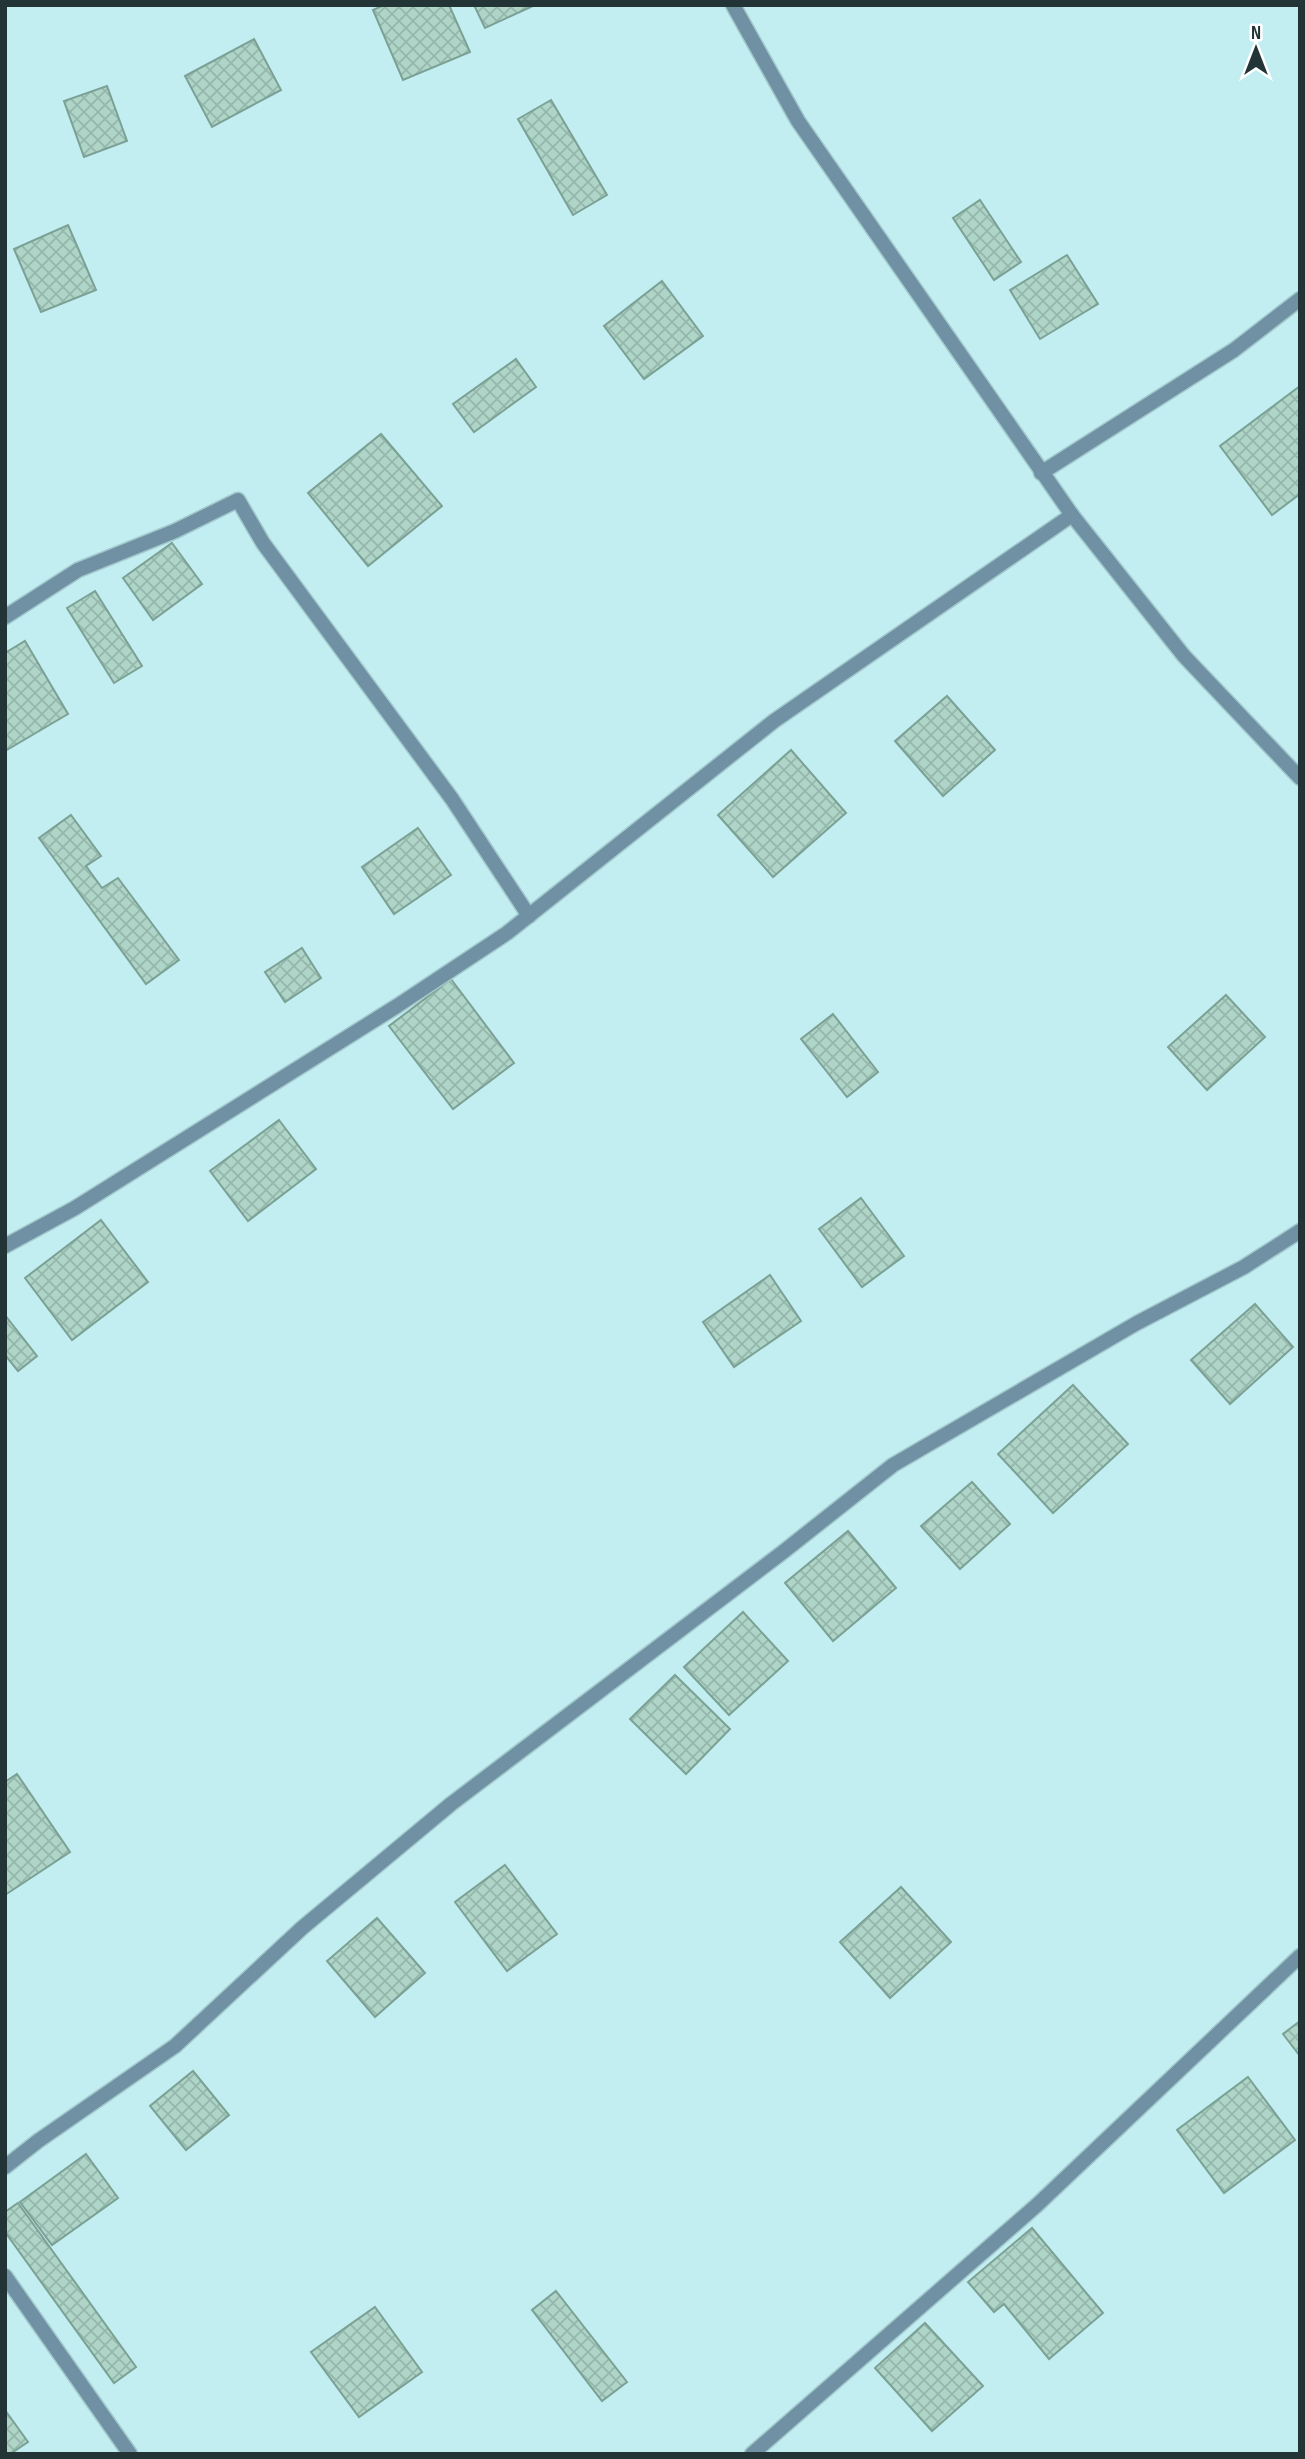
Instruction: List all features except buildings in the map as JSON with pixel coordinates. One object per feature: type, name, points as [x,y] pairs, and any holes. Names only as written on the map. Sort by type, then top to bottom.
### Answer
[{"type":"street","points":[[733,5],[798,121],[1041,473],[1184,656],[1300,778]]},
{"type":"street","points":[[1041,473],[1234,350],[1300,299]]},
{"type":"street","points":[[5,617],[78,570],[175,531],[238,500],[263,543],[452,799],[529,916]]},
{"type":"street","points":[[5,1246],[75,1208],[386,1013],[508,933],[774,721],[1072,515]]},
{"type":"street","points":[[5,2167],[175,2046],[302,1928],[451,1804],[893,1465],[1137,1323],[1244,1267],[1300,1231]]},
{"type":"street","points":[[752,2454],[1037,2205],[1300,1956]]},
{"type":"street","points":[[5,2276],[130,2454]]}]
